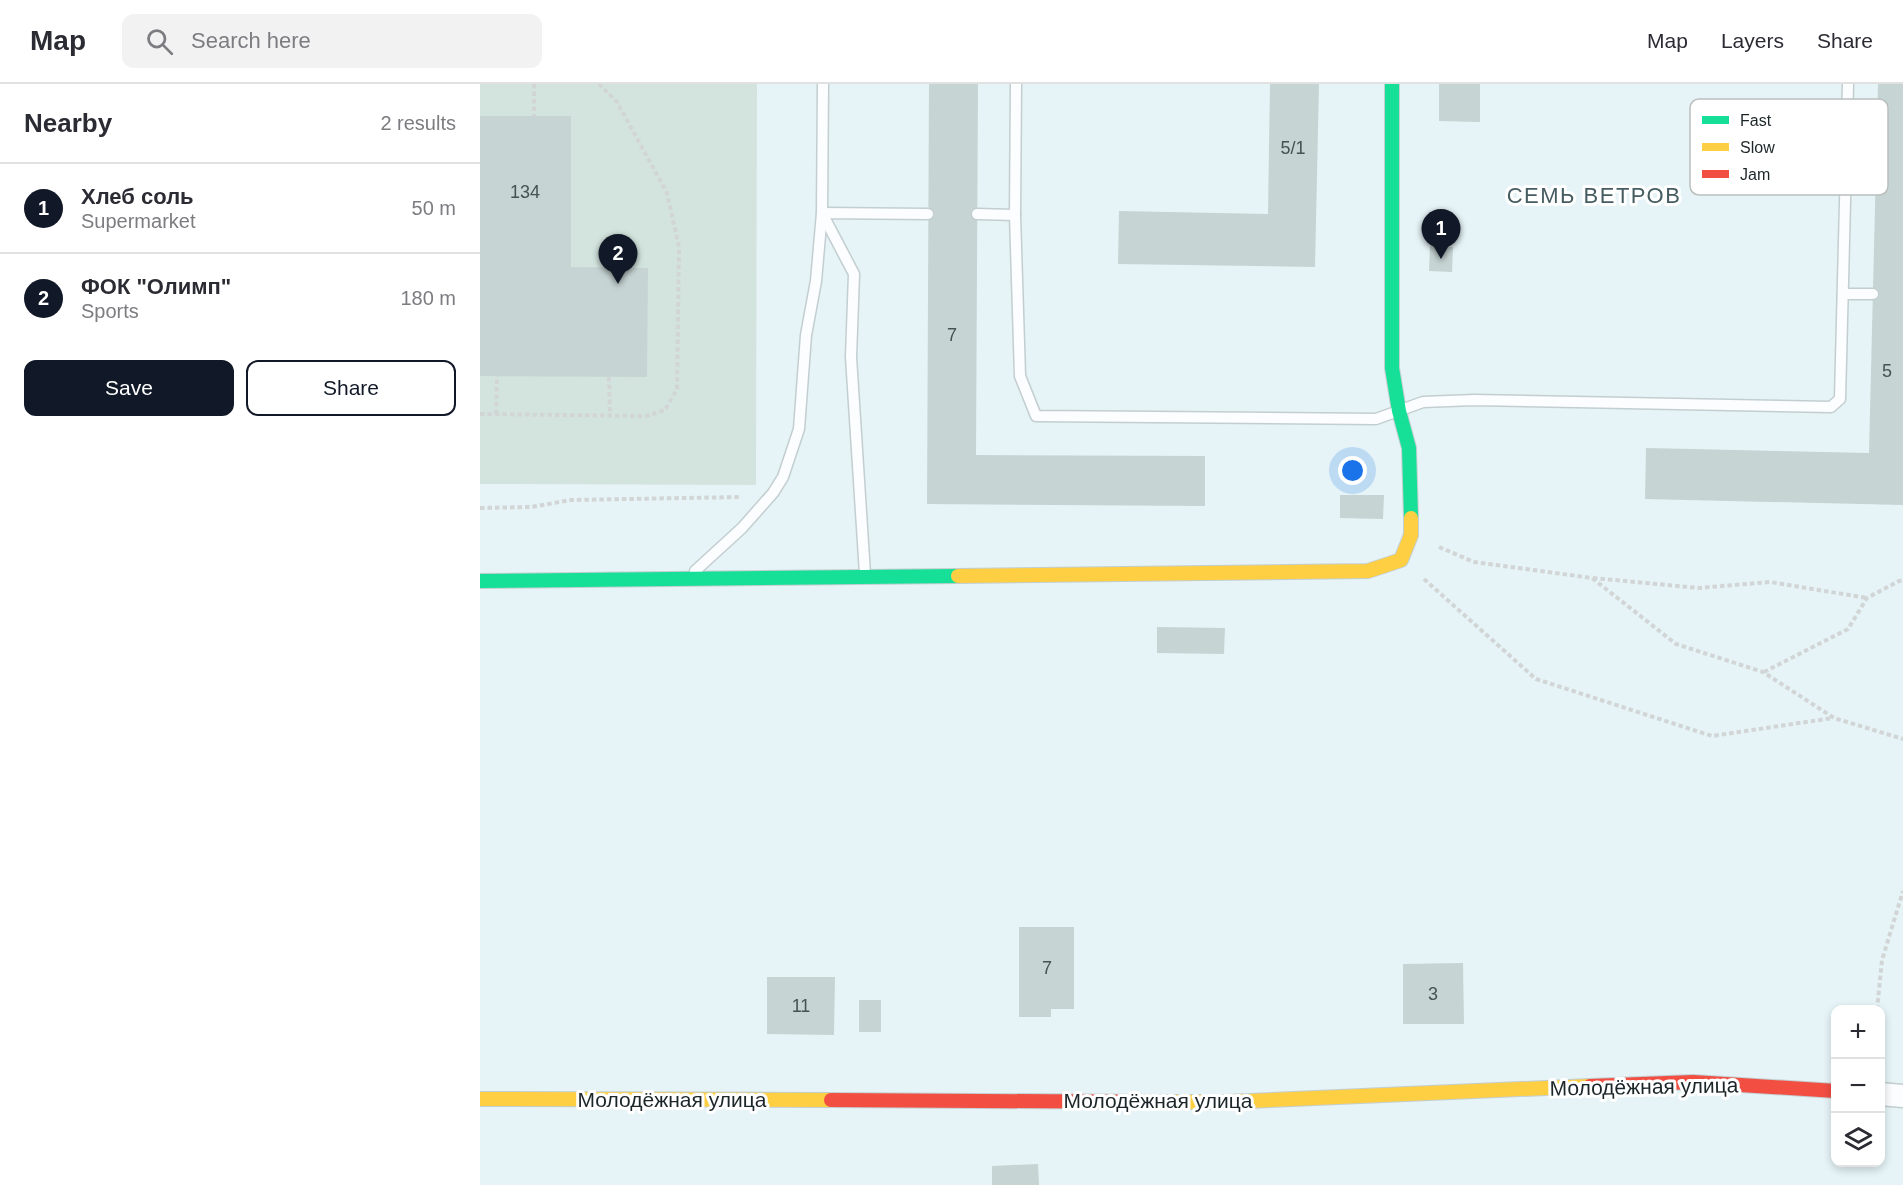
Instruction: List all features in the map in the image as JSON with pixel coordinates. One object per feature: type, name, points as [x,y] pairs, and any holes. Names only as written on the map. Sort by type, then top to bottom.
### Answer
[{"type":"street","points":[[480,581],[1368,571],[1401,560],[1411,535],[1409,448],[1399,411],[1392,368],[1392,84]]},
{"type":"street","name":"Молодёжная улица","points":[[480,1099],[1227,1102],[1693,1082],[1831,1091]]},
{"type":"street","points":[[1885,1094],[1903,1096]]},
{"type":"lane","points":[[688,578],[742,528],[772,493],[783,477],[799,429],[806,335],[816,281],[822,213],[823,84]]},
{"type":"lane","points":[[1016,84],[1015,215],[1020,376],[1036,416],[1376,419],[1423,402],[1474,400],[1831,407],[1840,399],[1845,195]]},
{"type":"lane","points":[[1848,84],[1848,99]]},
{"type":"lane","points":[[822,213],[928,214]]},
{"type":"lane","points":[[822,213],[854,274],[851,357],[865,575]]},
{"type":"lane","points":[[977,214],[1015,215]]},
{"type":"lane","points":[[1843,294],[1873,294]]},
{"type":"path","points":[[534,84],[534,116]]},
{"type":"path","points":[[480,414],[646,416],[664,410],[677,389],[679,248],[667,193],[618,102],[599,84]]},
{"type":"path","points":[[496,414],[497,376]]},
{"type":"path","points":[[609,377],[610,415]]},
{"type":"path","points":[[480,508],[531,507],[571,500],[747,496],[772,493]]},
{"type":"path","points":[[1411,535],[1474,562],[1592,578],[1699,588],[1770,582],[1868,598]]},
{"type":"path","points":[[1401,560],[1536,679],[1712,736],[1834,718]]},
{"type":"path","points":[[1592,578],[1676,644],[1763,672],[1834,718],[1903,739]]},
{"type":"path","points":[[1763,672],[1848,629],[1868,598],[1903,580]]},
{"type":"path","points":[[1878,1005],[1882,960],[1903,891]]},
{"type":"shaded area","points":[[480,84],[757,84],[756,485],[480,484]]},
{"type":"building","points":[[929,84],[978,84],[976,455],[1205,456],[1205,506],[927,504]]},
{"type":"building","points":[[1270,84],[1319,84],[1315,267],[1118,264],[1119,211],[1268,214]]},
{"type":"building","points":[[1439,84],[1480,84],[1480,122],[1439,121]]},
{"type":"building","points":[[1878,84],[1903,84],[1903,505],[1645,499],[1646,448],[1869,453],[1875,195],[1888,195],[1888,99],[1878,99]]},
{"type":"building","points":[[480,116],[571,116],[571,267],[648,268],[647,377],[480,376]]},
{"type":"building","points":[[1430,246],[1453,247],[1452,272],[1429,271]]},
{"type":"building","points":[[1340,495],[1384,495],[1383,519],[1340,518]]},
{"type":"building","points":[[1157,627],[1225,628],[1224,654],[1157,653]]},
{"type":"building","points":[[1019,927],[1074,927],[1074,1009],[1051,1009],[1051,1017],[1019,1017]]},
{"type":"building","points":[[1463,963],[1464,1024],[1403,1024],[1403,964]]},
{"type":"building","points":[[767,977],[835,977],[834,1035],[767,1034]]},
{"type":"building","points":[[859,1000],[881,1000],[881,1032],[859,1032]]},
{"type":"building","points":[[1038,1164],[1039,1185],[992,1185],[992,1166]]},
{"type":"traffic: fast","points":[[1392,84],[1392,368],[1399,411],[1409,448],[1411,518]]},
{"type":"traffic: fast","points":[[480,581],[958,576]]},
{"type":"traffic: slow","points":[[958,576],[1368,571],[1401,560],[1411,535],[1411,518]]},
{"type":"traffic: slow","points":[[1160,1102],[1227,1102],[1590,1086]]},
{"type":"traffic: slow","points":[[480,1099],[831,1100]]},
{"type":"traffic: jam","points":[[1590,1086],[1693,1082],[1831,1091]]},
{"type":"traffic: jam","points":[[831,1100],[1160,1102]]},
{"type":"place","name":"Хлеб соль","points":[[1441,259]]},
{"type":"place","name":"ФОК \"Олимп\"","points":[[618,284]]},
{"type":"district","name":"СЕМЬ ВЕТРОВ","points":[[1594,195]]}]
